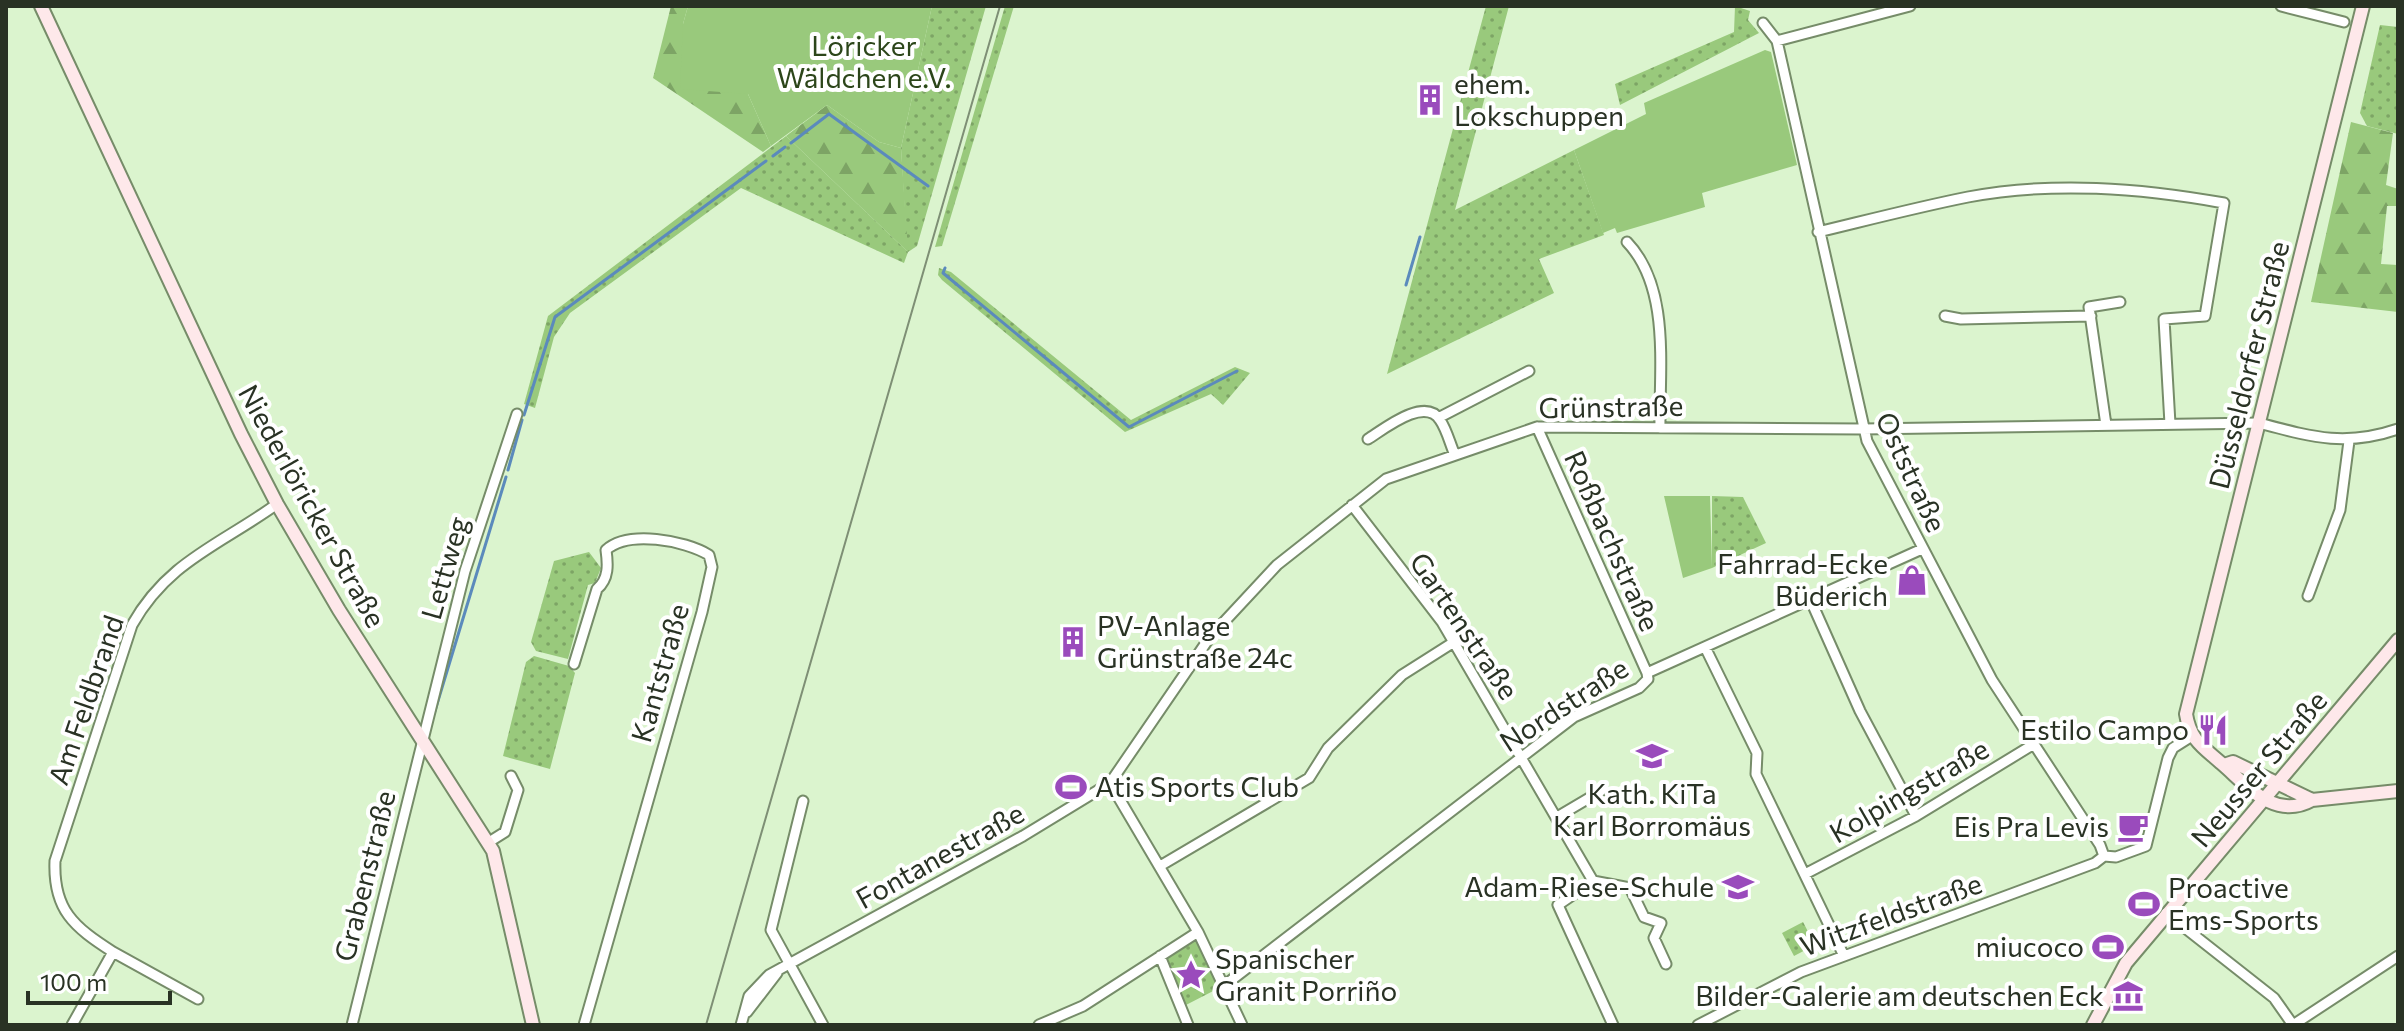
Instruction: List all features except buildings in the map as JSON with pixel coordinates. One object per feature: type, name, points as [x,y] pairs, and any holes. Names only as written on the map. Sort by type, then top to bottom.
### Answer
[{"type":"main road","name":"Niederlöricker Straße","points":[[41,6],[235,421],[277,504],[339,610],[489,842],[502,878],[533,1025]]},
{"type":"main road","name":"Düsseldorfer Straße","points":[[2192,736],[2188,705],[2363,6]]},
{"type":"main road","name":"Neusser Straße","points":[[2093,1025],[2126,963],[2398,640]]},
{"type":"main road","points":[[2192,736],[2265,800],[2285,806],[2398,791]]},
{"type":"main road","points":[[2224,765],[2233,762],[2312,800]]},
{"type":"street","points":[[1777,41],[1910,6]]},
{"type":"street","points":[[2281,6],[2344,22]]},
{"type":"street","name":"Oststraße","points":[[1763,23],[1777,41],[1863,429],[1992,680],[2100,845],[2104,856]]},
{"type":"street","points":[[1818,232],[1969,197],[2009,192],[2113,188],[2224,203],[2205,316],[2164,319],[2170,424]]},
{"type":"street","points":[[1627,242],[1647,266],[1653,291],[1659,342],[1660,428]]},
{"type":"street","points":[[2106,425],[2089,307],[2120,302]]},
{"type":"street","points":[[1945,316],[1961,319],[2091,316]]},
{"type":"street","points":[[1440,417],[1529,371]]},
{"type":"street","points":[[1368,439],[1413,413],[1428,411],[1440,417],[1455,455]]},
{"type":"street","name":"Lettweg","points":[[422,737],[465,571],[517,414]]},
{"type":"street","name":"Grünstraße","points":[[1110,783],[1210,637],[1277,565],[1386,479],[1537,427],[1863,429],[2259,423],[2317,438],[2349,441]]},
{"type":"street","name":"Roßbachstraße","points":[[1537,427],[1647,673]]},
{"type":"street","points":[[2308,596],[2340,510],[2349,441],[2398,429]]},
{"type":"street","name":"Am Feldbrand","points":[[198,999],[85,934],[62,908],[54,886],[55,861],[132,625],[148,597],[173,571],[277,504]]},
{"type":"street","name":"Gartenstraße","points":[[1352,505],[1454,642],[1593,881]]},
{"type":"street","name":"Kantstraße","points":[[574,664],[608,565],[606,550],[615,542],[634,536],[709,555],[712,567],[702,612],[584,1025]]},
{"type":"street","name":"Nordstraße","points":[[1225,985],[1574,717],[1639,688],[1648,679],[1647,673],[1922,549]]},
{"type":"street","points":[[1811,601],[1860,711],[1916,816]]},
{"type":"street","points":[[1160,866],[1309,778],[1328,748],[1402,675],[1454,642]]},
{"type":"street","points":[[1705,647],[1757,753],[1756,774],[1844,956]]},
{"type":"street","points":[[2104,856],[2116,857],[2146,846],[2168,758],[2173,748],[2192,736]]},
{"type":"street","name":"Grabenstraße","points":[[352,1025],[422,737]]},
{"type":"street","name":"Kolpingstraße","points":[[1805,874],[1916,816],[2034,744]]},
{"type":"street","points":[[489,842],[507,829],[518,790],[511,776]]},
{"type":"street","points":[[1110,783],[1198,932],[1242,1025]]},
{"type":"street","name":"Fontanestraße","points":[[741,1023],[749,996],[769,975],[1023,836],[1110,783]]},
{"type":"street","points":[[1557,817],[1601,791]]},
{"type":"street","points":[[803,801],[771,930],[823,1025]]},
{"type":"street","name":"Witzfeldstraße","points":[[1698,1025],[1801,972],[2095,863],[2104,856]]},
{"type":"street","points":[[1613,1025],[1558,905],[1593,881],[1630,888],[1644,917],[1661,923],[1654,938],[1666,964]]},
{"type":"street","points":[[2166,913],[2274,998],[2293,1025],[2398,956]]},
{"type":"street","points":[[1039,1025],[1083,1006],[1198,932]]},
{"type":"street","points":[[72,1025],[113,952]]},
{"type":"street","points":[[1160,956],[1188,1025]]},
{"type":"green space","points":[[671,6],[688,6],[683,24],[748,94],[771,146],[763,152],[653,78]]},
{"type":"green space","name":"Löricker Wäldchen e.V.","points":[[688,6],[932,6],[901,148],[879,142],[827,105],[771,146],[748,94],[680,89],[683,24]]},
{"type":"green space","points":[[932,6],[986,6],[917,246],[908,252],[904,263],[741,188],[570,313],[554,337],[535,408],[524,404],[548,316],[786,136],[907,251],[901,148]]},
{"type":"green space","points":[[1005,6],[1014,6],[942,246],[935,247]]},
{"type":"green space","points":[[1486,6],[1509,6],[1455,210],[1574,150],[1604,235],[1539,259],[1554,293],[1387,374]]},
{"type":"green space","points":[[1735,6],[1750,11],[1748,20],[1759,33],[1620,105],[1615,84],[1734,32]]},
{"type":"green space","points":[[2380,25],[2398,27],[2398,134],[2367,126],[2360,113]]},
{"type":"green space","points":[[1765,50],[1771,52],[1797,165],[1702,193],[1705,207],[1617,233],[1615,228],[1603,233],[1574,150],[1646,114],[1644,103]]},
{"type":"green space","points":[[827,105],[879,142],[901,148],[908,252],[786,136]]},
{"type":"green space","points":[[2351,122],[2393,133],[2386,185],[2398,189],[2398,206],[2387,206],[2381,264],[2398,265],[2398,312],[2311,302]]},
{"type":"green space","points":[[939,268],[951,272],[1131,420],[1235,367],[1250,373],[1223,405],[1211,394],[1125,432],[942,280],[938,275]]},
{"type":"green space","points":[[1664,496],[1710,496],[1712,568],[1683,578]]},
{"type":"green space","points":[[1712,496],[1743,497],[1766,543],[1712,568]]},
{"type":"green space","points":[[589,552],[601,568],[595,583],[588,585],[568,659],[536,651],[531,642],[554,561]]},
{"type":"green space","points":[[534,656],[569,666],[575,673],[550,769],[503,756],[526,662]]},
{"type":"green space","points":[[1803,922],[1815,945],[1794,956],[1782,933]]},
{"type":"green space","points":[[1196,938],[1221,987],[1184,1006],[1164,958]]},
{"type":"waterway","points":[[791,143],[829,114],[928,186]]},
{"type":"waterway","points":[[773,156],[785,147]]},
{"type":"waterway","points":[[524,415],[555,317],[766,161]]},
{"type":"waterway","points":[[1406,285],[1420,237]]},
{"type":"waterway","points":[[945,268],[943,273],[1129,427],[1237,371]]},
{"type":"waterway","points":[[508,470],[522,420]]},
{"type":"waterway","points":[[434,714],[506,477]]},
{"type":"tram line","points":[[706,1025],[1000,6]]},
{"type":"place","name":"ehem. Lokschuppen","points":[[1430,100]]},
{"type":"place","name":"Fahrrad-Ecke Büderich","points":[[1912,580]]},
{"type":"place","name":"PV-Anlage Grünstraße 24c","points":[[1073,642]]},
{"type":"place","name":"Estilo Campo","points":[[2213,730]]},
{"type":"place","name":"Kath. KiTa Karl Borromäus","points":[[1652,756]]},
{"type":"place","name":"Atis Sports Club","points":[[1071,787]]},
{"type":"place","name":"Eis Pra Levis","points":[[2133,827]]},
{"type":"place","name":"Adam-Riese-Schule","points":[[1738,887]]},
{"type":"place","name":"Proactive Ems-Sports","points":[[2144,904]]},
{"type":"place","name":"miucoco","points":[[2108,947]]},
{"type":"place","name":"Spanischer Granit Porriño","points":[[1191,975]]},
{"type":"place","name":"Bilder-Galerie am deutschen Eck","points":[[2128,996]]}]
